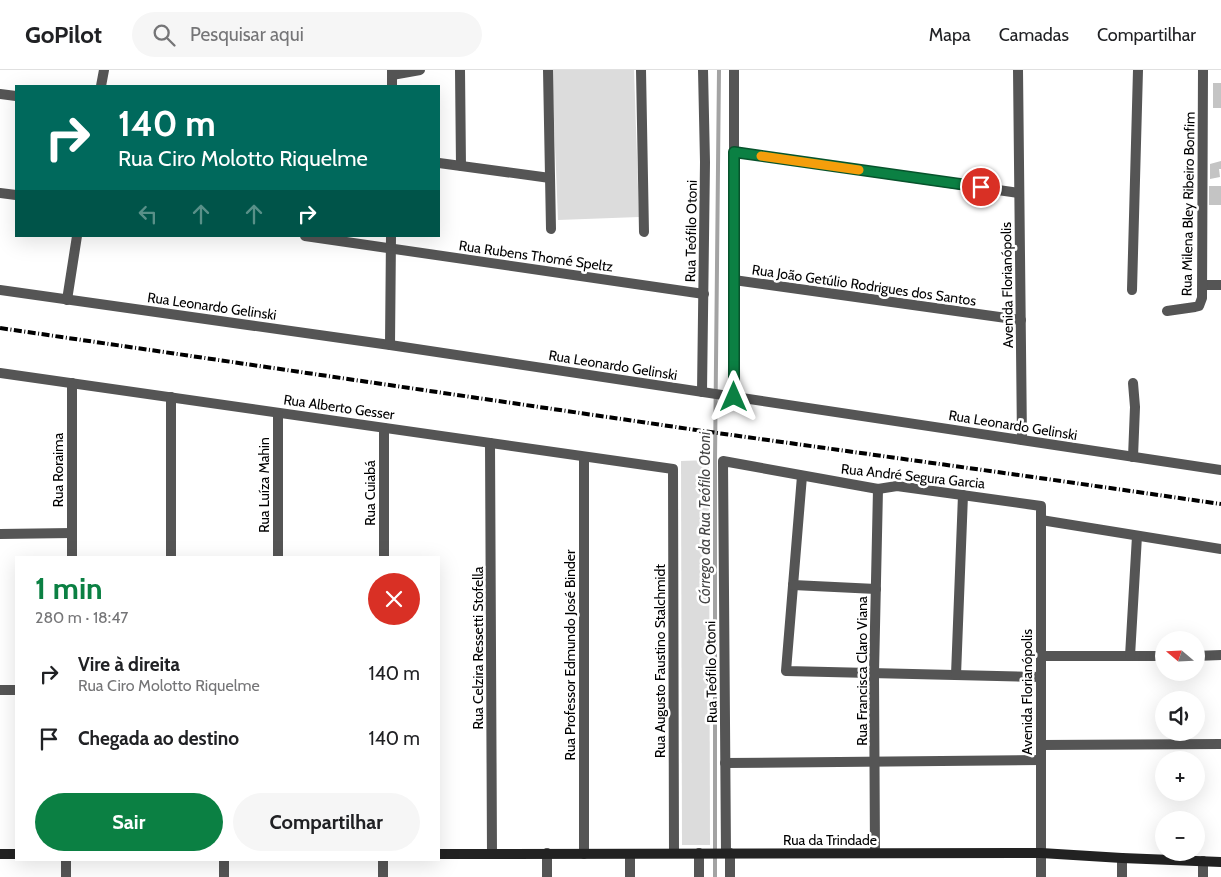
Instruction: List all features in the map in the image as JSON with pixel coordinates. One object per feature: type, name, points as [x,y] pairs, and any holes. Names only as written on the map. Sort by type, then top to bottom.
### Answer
[{"type":"main road","name":"Rua da Trindade","points":[[440,854],[1041,853],[1155,859]]},
{"type":"main road","points":[[0,854],[15,854]]},
{"type":"main road","name":"Rua da Trindade","points":[[1203,861],[1221,862]]},
{"type":"street","points":[[101,85],[104,70]]},
{"type":"street","points":[[392,77],[420,70]]},
{"type":"street","points":[[460,70],[461,166]]},
{"type":"street","points":[[548,70],[551,229]]},
{"type":"street","points":[[641,70],[644,232]]},
{"type":"street","name":"Rua Teófilo Otoni","points":[[703,70],[706,393]]},
{"type":"street","points":[[731,396],[734,280],[734,70]]},
{"type":"street","name":"Avenida Florianópolis","points":[[1018,70],[1022,440]]},
{"type":"street","points":[[1132,290],[1138,70]]},
{"type":"street","name":"Rua Milena Bley Ribeiro Bonfim","points":[[1167,311],[1199,306],[1202,298],[1203,70]]},
{"type":"street","points":[[0,94],[15,96]]},
{"type":"street","points":[[734,152],[1019,192]]},
{"type":"street","points":[[440,162],[550,178]]},
{"type":"street","points":[[0,193],[15,195]]},
{"type":"street","points":[[67,300],[77,237]]},
{"type":"street","name":"Rua Rubens Thomé Speltz","points":[[312,237],[704,294]]},
{"type":"street","points":[[390,345],[391,237]]},
{"type":"street","name":"Rua João Getúlio Rodrigues dos Santos","points":[[734,280],[1021,320]]},
{"type":"street","points":[[1203,285],[1221,285]]},
{"type":"street","name":"Rua Leonardo Gelinski","points":[[0,290],[390,345],[1221,470]]},
{"type":"street","name":"Rua Alberto Gesser","points":[[0,373],[673,470]]},
{"type":"street","name":"Rua Roraima","points":[[72,383],[72,556]]},
{"type":"street","points":[[1133,456],[1134,383]]},
{"type":"street","points":[[171,397],[171,556]]},
{"type":"street","name":"Rua Luíza Mahin","points":[[278,413],[278,556]]},
{"type":"street","name":"Rua Cuiabá","points":[[384,428],[384,556]]},
{"type":"street","name":"Rua Celzira Ressetti Stofella","points":[[490,443],[492,854]]},
{"type":"street","name":"Rua Professor Edmundo José Binder","points":[[584,456],[584,854]]},
{"type":"street","name":"Rua Teófilo Otoni","points":[[722,461],[725,763],[730,877]]},
{"type":"street","name":"Rua André Segura Garcia","points":[[722,461],[878,489],[897,486],[1041,506]]},
{"type":"street","name":"Rua Augusto Faustino Stalchmidt","points":[[673,470],[674,853]]},
{"type":"street","points":[[802,476],[786,671],[1041,677]]},
{"type":"street","name":"Rua Francisca Claro Viana","points":[[875,853],[874,673],[878,489]]},
{"type":"street","points":[[956,675],[964,495]]},
{"type":"street","name":"Avenida Florianópolis","points":[[1041,506],[1041,877]]},
{"type":"street","points":[[1041,520],[1221,549]]},
{"type":"street","points":[[0,534],[72,533]]},
{"type":"street","points":[[1130,656],[1137,536]]},
{"type":"street","points":[[793,585],[876,589]]},
{"type":"street","points":[[1041,656],[1155,656]]},
{"type":"street","points":[[1205,656],[1221,656]]},
{"type":"street","points":[[0,690],[15,690]]},
{"type":"street","points":[[1041,744],[1221,744]]},
{"type":"street","points":[[725,763],[1041,760]]},
{"type":"street","points":[[699,853],[699,877]]},
{"type":"street","points":[[547,854],[547,877]]},
{"type":"street","points":[[630,854],[630,877]]},
{"type":"street","points":[[1122,858],[1122,877]]},
{"type":"street","points":[[66,861],[66,877]]},
{"type":"street","points":[[224,861],[224,877]]},
{"type":"street","points":[[383,861],[383,877]]},
{"type":"street","points":[[1203,861],[1203,877]]},
{"type":"shaded area","points":[[552,70],[634,70],[639,217],[558,220]]},
{"type":"shaded area","points":[[709,460],[710,845],[682,845],[681,461]]},
{"type":"building","points":[[1213,83],[1221,83],[1221,108],[1213,108]]},
{"type":"building","points":[[1221,161],[1220,177],[1210,179],[1210,164]]},
{"type":"building","points":[[1209,186],[1221,186],[1221,205],[1209,205]]},
{"type":"waterway","name":"Córrego da Rua Teófilo Otoni","points":[[715,877],[715,461],[719,70]]},
{"type":"railway","points":[[0,328],[703,431],[1221,504]]},
{"type":"slow traffic","points":[[761,156],[859,170]]},
{"type":"route","points":[[734,397],[734,152],[981,187]]}]
